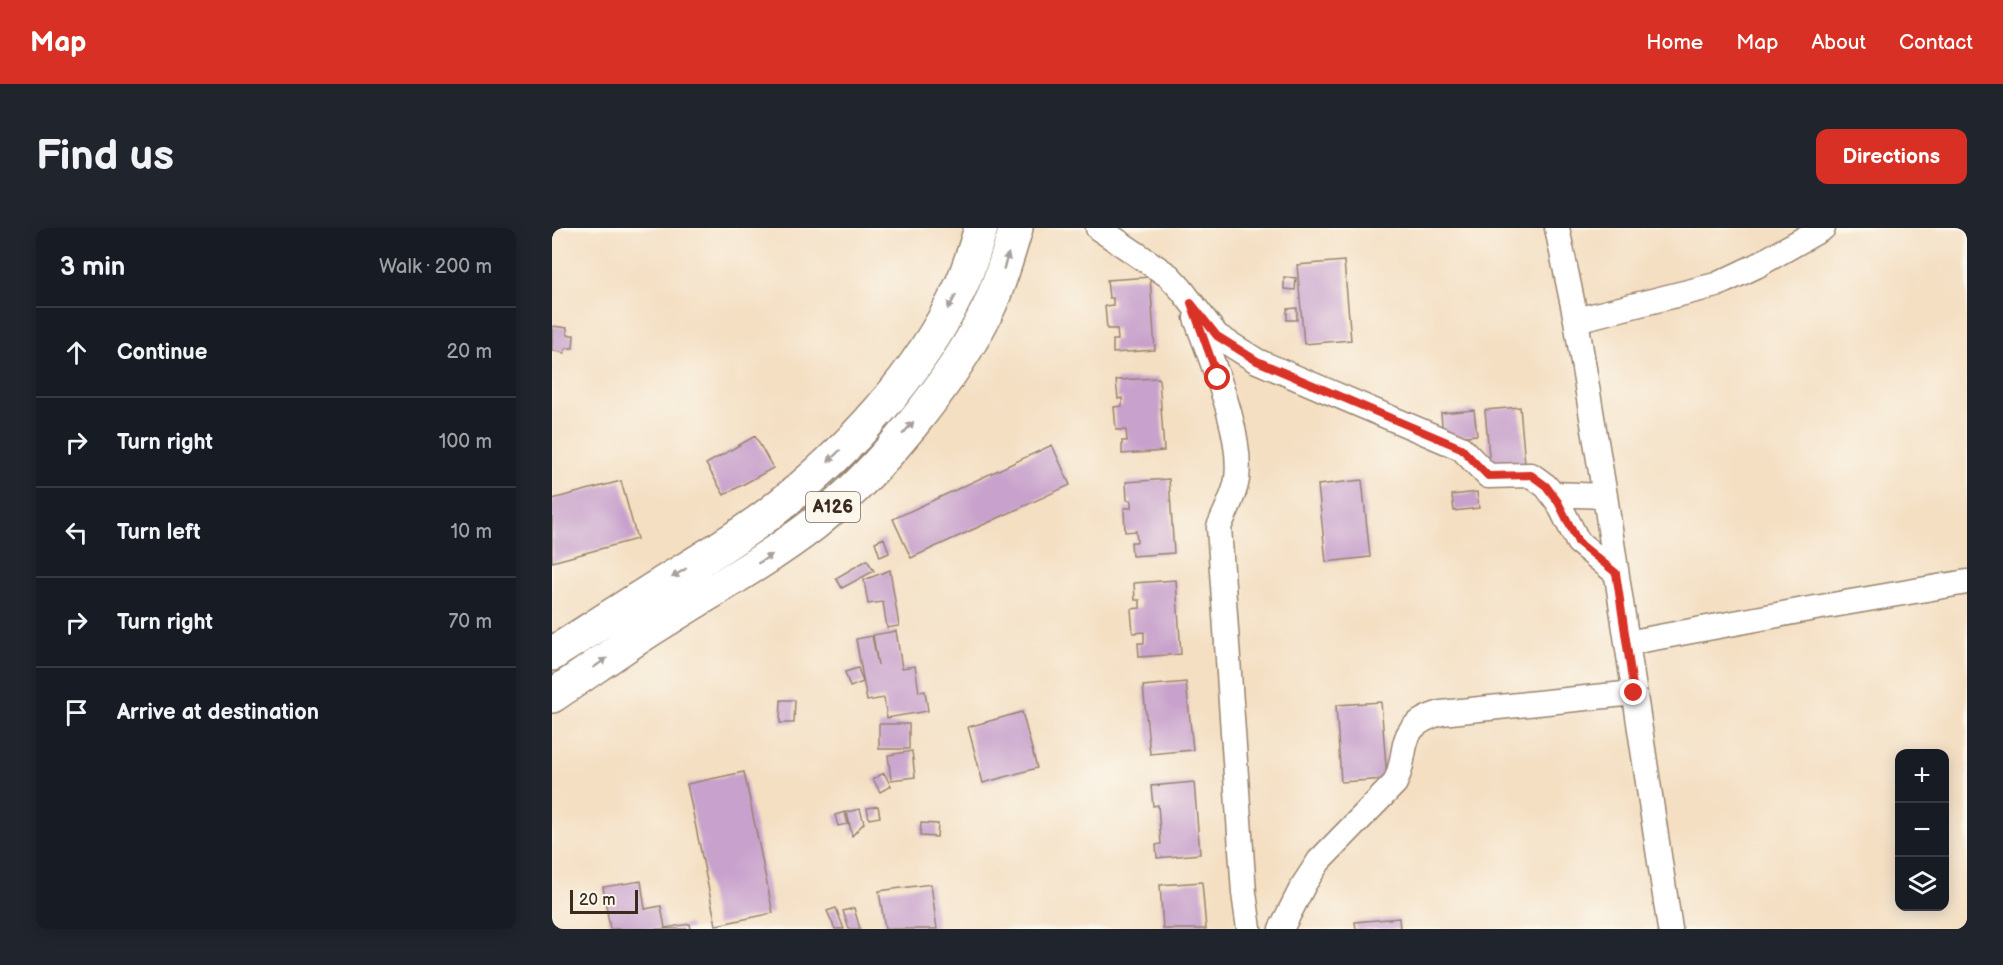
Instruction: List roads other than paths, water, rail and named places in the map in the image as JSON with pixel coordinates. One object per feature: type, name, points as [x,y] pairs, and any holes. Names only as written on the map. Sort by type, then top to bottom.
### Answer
[{"type":"highway","name":"A126","points":[[552,654],[732,540],[807,483],[841,450],[876,413],[909,372],[938,329],[960,288],[981,228]]},
{"type":"highway","name":"A126","points":[[552,696],[649,630],[779,549],[849,494],[916,418],[968,345],[988,308],[1004,268],[1016,228]]},
{"type":"street","points":[[1098,228],[1169,276],[1217,336],[1257,361],[1461,448],[1488,476],[1531,475],[1546,486],[1552,494],[1563,510],[1578,542],[1616,573]]},
{"type":"street","points":[[1557,228],[1576,320],[1605,496],[1670,929]]},
{"type":"street","points":[[1576,320],[1716,285],[1756,266],[1823,228]]},
{"type":"street","points":[[1191,303],[1227,404],[1238,462],[1237,481],[1219,527],[1244,893],[1249,929]]},
{"type":"street","points":[[1552,494],[1605,496]]},
{"type":"street","points":[[1628,643],[1967,582]]},
{"type":"street","points":[[1281,929],[1304,884],[1319,861],[1395,783],[1407,734],[1417,723],[1429,716],[1441,713],[1634,693]]}]
